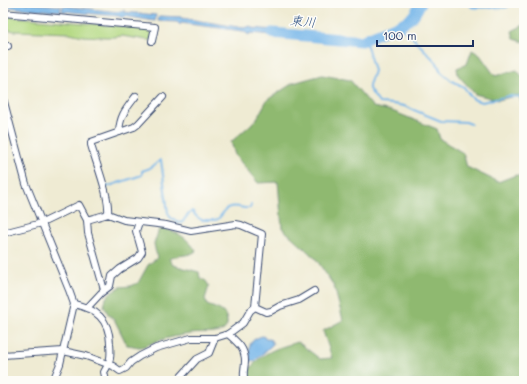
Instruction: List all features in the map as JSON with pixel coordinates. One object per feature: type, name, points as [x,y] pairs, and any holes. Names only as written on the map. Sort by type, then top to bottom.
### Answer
[{"type":"street","points":[[3,13],[155,27],[152,41]]},
{"type":"street","points":[[119,132],[122,116],[136,96]]},
{"type":"street","points":[[108,214],[105,193],[91,142],[138,124],[163,96]]},
{"type":"street","points":[[3,98],[26,184],[74,304],[60,364],[53,381]]},
{"type":"street","points":[[3,233],[42,223],[79,205],[87,220],[88,233],[104,290]]},
{"type":"street","points":[[87,220],[108,214],[124,220],[166,225],[191,231],[236,224],[262,234],[255,308]]},
{"type":"street","points":[[87,308],[104,290],[110,286],[112,276],[120,269],[138,258],[142,252],[136,231],[139,222]]},
{"type":"street","points":[[255,308],[266,312],[271,311],[280,306],[300,300],[314,291]]},
{"type":"street","points":[[74,304],[95,311],[103,319],[108,328],[111,356],[109,365],[104,372],[106,381]]},
{"type":"street","points":[[3,355],[63,351],[86,356],[113,366],[120,371],[140,356],[156,348],[190,338],[215,338],[228,334],[243,323],[250,311],[255,308]]},
{"type":"street","points":[[228,334],[241,346],[245,360],[245,381]]},
{"type":"street","points":[[177,381],[197,359],[209,353],[215,338]]},
{"type":"green space","points":[[3,16],[152,29],[151,40],[122,36],[83,36],[70,33],[15,31],[3,29]]},
{"type":"green space","points":[[524,25],[524,42],[514,39],[512,31]]},
{"type":"green space","points":[[472,50],[480,55],[495,76],[517,70],[524,79],[524,109],[519,95],[498,100],[475,94],[458,75],[457,68],[467,64]]},
{"type":"green space","points":[[322,75],[350,80],[373,107],[392,111],[437,129],[440,139],[463,153],[467,167],[498,182],[516,175],[524,177],[524,381],[249,381],[248,371],[259,359],[276,349],[298,342],[320,359],[332,358],[323,331],[343,320],[334,286],[316,259],[282,228],[278,182],[258,183],[235,155],[231,142],[256,120],[267,100],[293,83]]},
{"type":"green space","points":[[159,229],[165,229],[180,235],[193,246],[196,251],[193,253],[172,257],[169,259],[173,265],[199,272],[200,278],[206,281],[209,286],[205,299],[207,305],[225,314],[227,321],[226,326],[224,330],[214,333],[178,336],[141,347],[127,345],[114,319],[108,314],[104,306],[106,298],[109,294],[120,287],[131,286],[138,283],[148,265],[157,258],[154,244]]},
{"type":"water","points":[[3,3],[61,6],[60,11],[3,7]]},
{"type":"water","points":[[63,6],[119,12],[124,10],[124,12],[156,15],[155,21],[124,16],[123,18],[119,16],[62,11]]},
{"type":"water","points":[[159,16],[182,17],[244,28],[251,26],[251,28],[286,31],[286,36],[250,33],[249,35],[243,31],[181,23],[180,25],[177,22],[158,21]]},
{"type":"water","points":[[262,336],[271,340],[273,344],[255,361],[250,361],[249,352],[251,342]]},
{"type":"waterway","name":"東川","points":[[272,33],[362,41],[407,21],[421,3]]},
{"type":"waterway","name":"東川","points":[[474,3],[505,3]]},
{"type":"waterway","points":[[397,26],[413,38],[437,63],[441,72],[452,81],[464,87],[475,100],[482,102],[509,96],[524,97]]},
{"type":"waterway","points":[[365,39],[374,71],[369,89],[379,103],[404,106],[441,121],[466,122],[471,124]]},
{"type":"waterway","points":[[106,187],[142,175],[142,171],[150,168],[161,160],[168,213],[174,220],[182,223],[192,211],[202,220],[215,220],[218,219],[227,208],[234,206],[250,208],[251,205]]}]
